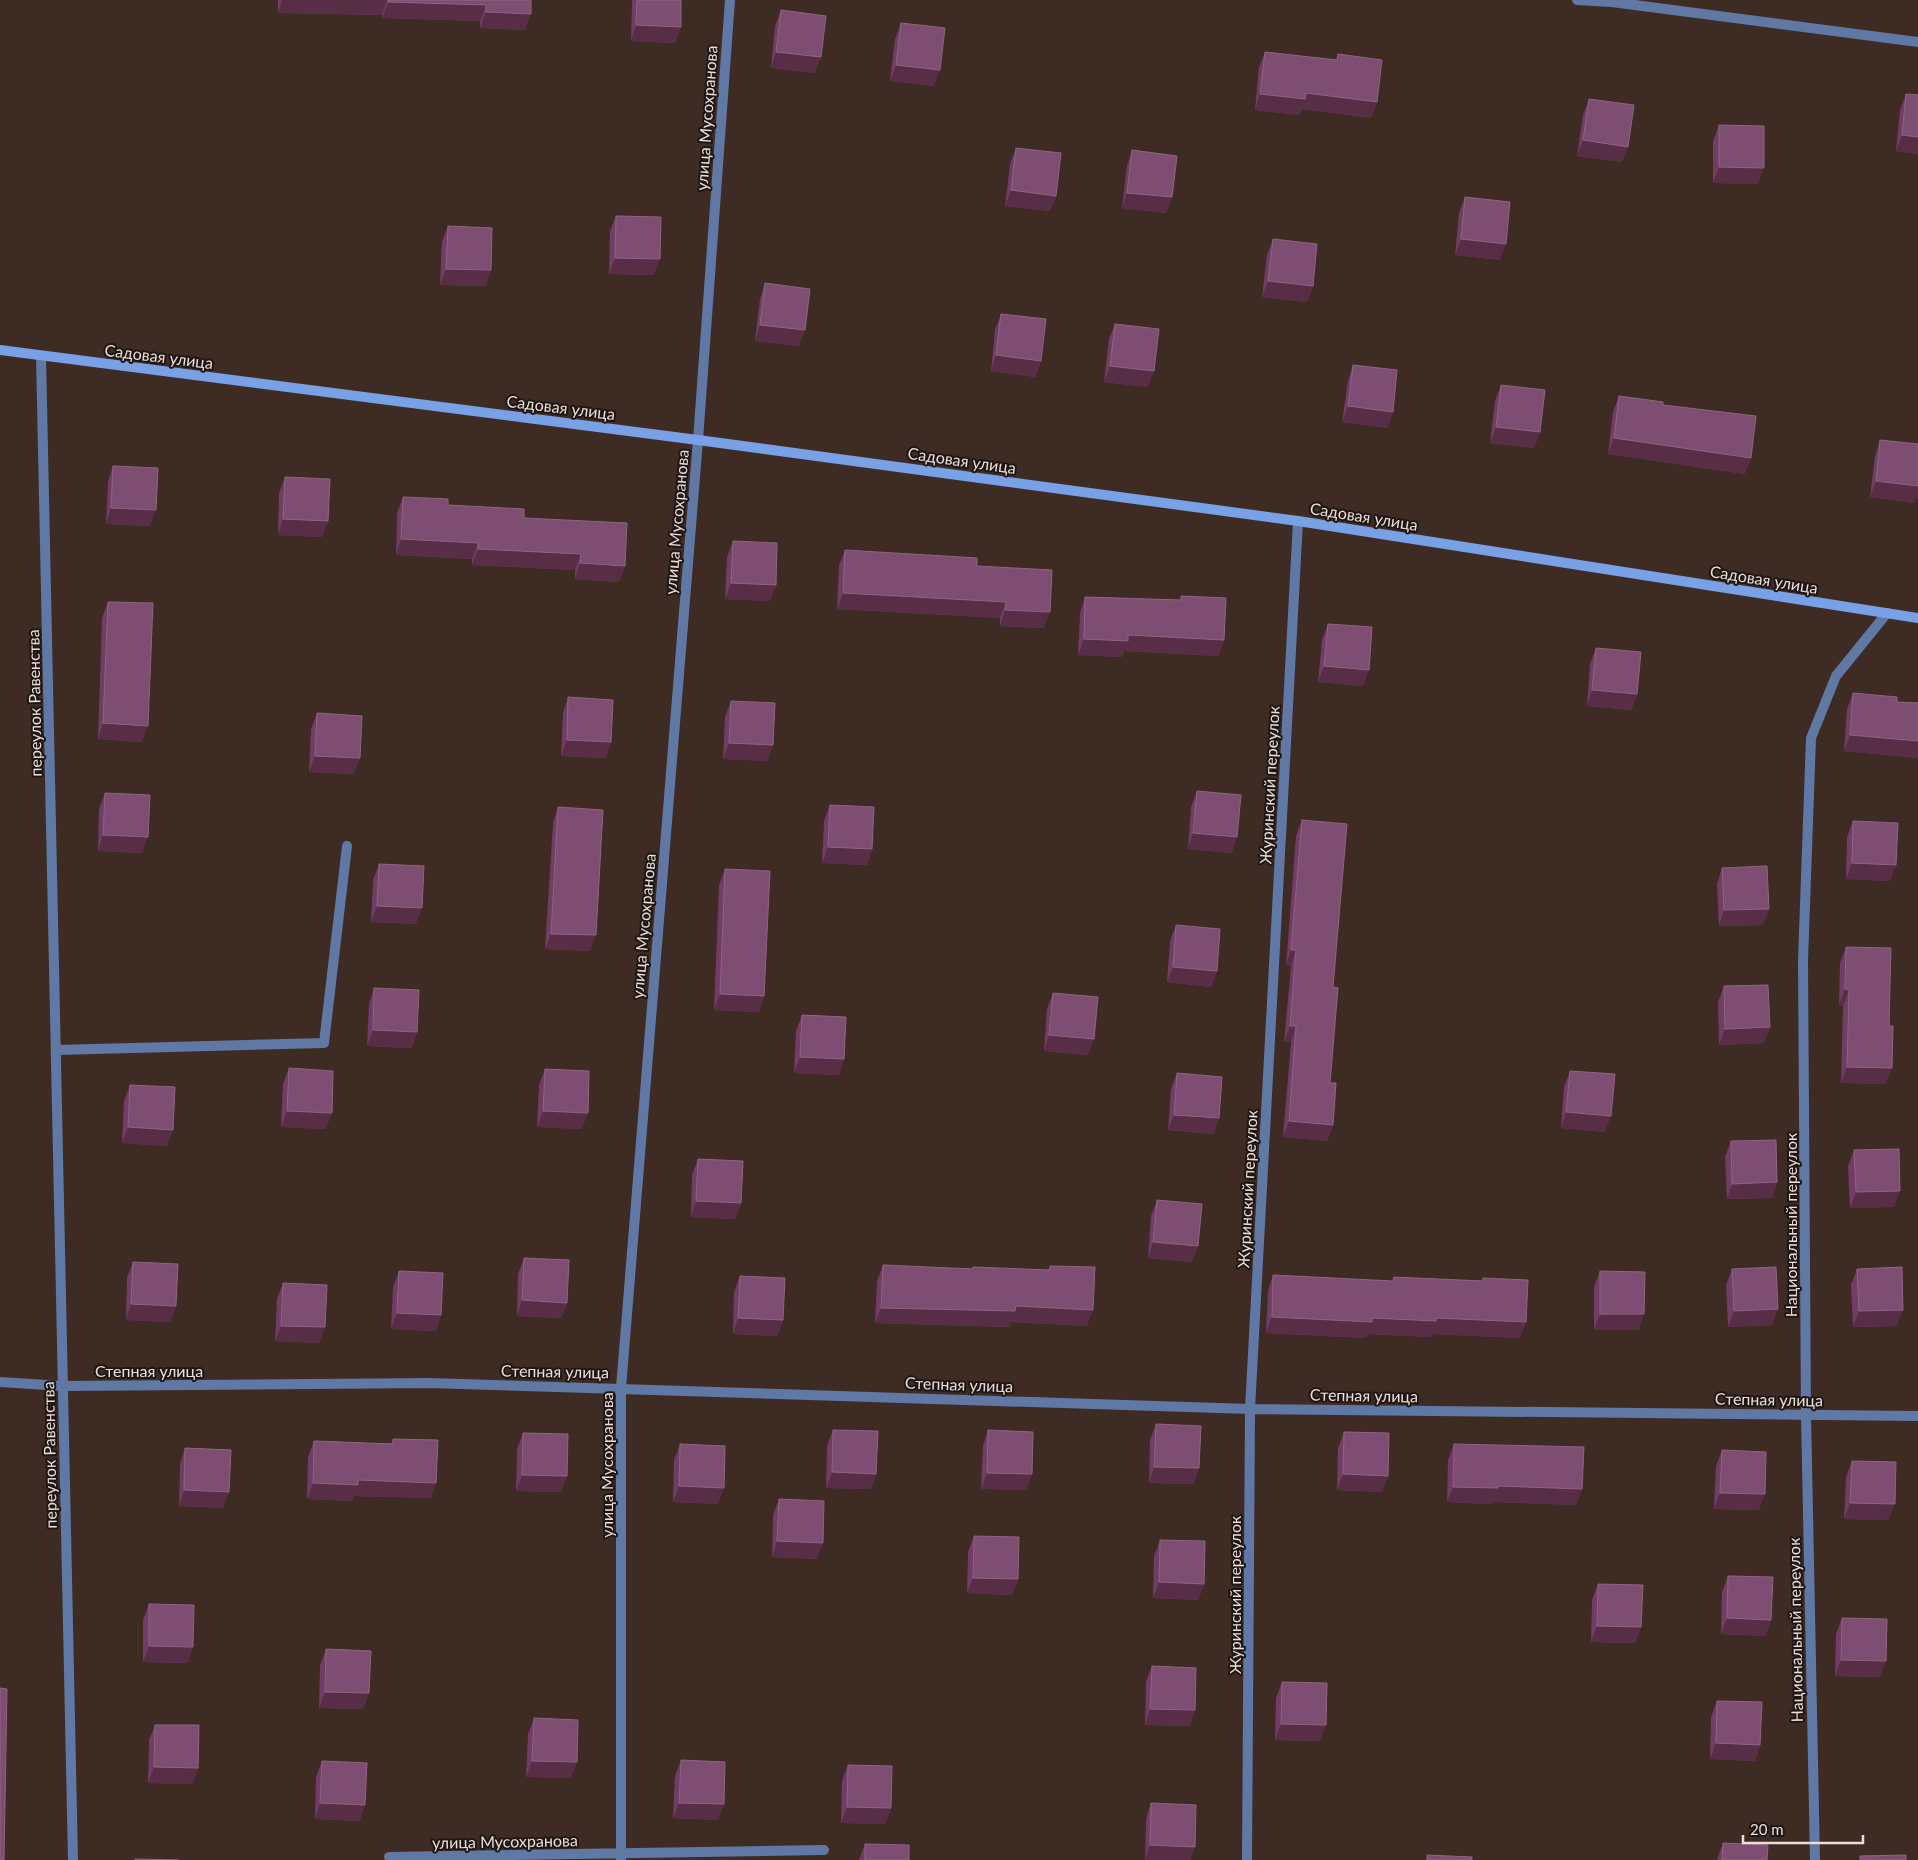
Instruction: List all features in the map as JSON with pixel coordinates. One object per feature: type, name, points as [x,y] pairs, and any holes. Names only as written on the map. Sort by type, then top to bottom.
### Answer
[{"type":"street","name":"улица Мусохранова","points":[[621,1857],[621,1388],[698,440],[730,0]]},
{"type":"street","points":[[1577,0],[1612,2],[1918,42]]},
{"type":"street","name":"Садовая улица","points":[[0,350],[698,440],[1298,521],[1918,618]]},
{"type":"street","name":"переулок Равенства","points":[[41,356],[73,1860]]},
{"type":"street","name":"Журинский переулок","points":[[1247,1860],[1250,1409],[1298,521]]},
{"type":"street","name":"Национальный переулок","points":[[1815,1860],[1806,1414],[1803,961],[1811,738],[1836,676],[1887,613]]},
{"type":"street","points":[[56,1050],[324,1043],[347,846]]},
{"type":"street","name":"Степная улица","points":[[0,1382],[63,1386],[430,1383],[1250,1409],[1918,1416]]},
{"type":"street","name":"улица Мусохранова","points":[[389,1857],[621,1857],[824,1850]]},
{"type":"building","points":[[388,0],[531,0],[531,14],[486,12],[486,5],[388,2]]},
{"type":"building","points":[[637,0],[681,0],[681,27],[636,25]]},
{"type":"building","points":[[781,10],[826,16],[821,57],[776,52]]},
{"type":"building","points":[[901,23],[945,28],[940,70],[896,65]]},
{"type":"building","points":[[1265,52],[1337,60],[1338,54],[1382,60],[1377,102],[1306,93],[1305,99],[1260,94]]},
{"type":"building","points":[[1906,94],[1918,95],[1918,137],[1902,135]]},
{"type":"building","points":[[1589,99],[1634,105],[1628,147],[1583,140]]},
{"type":"building","points":[[1719,125],[1764,126],[1764,168],[1719,167]]},
{"type":"building","points":[[1016,148],[1061,153],[1056,196],[1011,190]]},
{"type":"building","points":[[1132,150],[1177,156],[1172,197],[1127,193]]},
{"type":"building","points":[[1465,197],[1510,202],[1506,244],[1461,239]]},
{"type":"building","points":[[616,216],[661,217],[660,259],[615,258]]},
{"type":"building","points":[[448,226],[492,228],[491,270],[446,269]]},
{"type":"building","points":[[1273,239],[1317,244],[1313,286],[1268,281]]},
{"type":"building","points":[[765,283],[810,289],[805,330],[760,325]]},
{"type":"building","points":[[1001,314],[1046,319],[1041,361],[996,355]]},
{"type":"building","points":[[1115,324],[1159,329],[1154,371],[1110,366]]},
{"type":"building","points":[[1353,365],[1397,370],[1393,412],[1348,406]]},
{"type":"building","points":[[1501,385],[1545,390],[1540,432],[1496,427]]},
{"type":"building","points":[[1619,396],[1663,402],[1663,405],[1756,416],[1751,458],[1614,438]]},
{"type":"building","points":[[1880,440],[1918,444],[1918,486],[1876,481]]},
{"type":"building","points":[[113,466],[158,468],[156,510],[111,508]]},
{"type":"building","points":[[285,477],[330,479],[328,521],[283,519]]},
{"type":"building","points":[[403,497],[448,499],[448,505],[524,509],[524,518],[627,523],[625,566],[580,563],[581,554],[478,549],[478,543],[401,539]]},
{"type":"building","points":[[733,541],[777,543],[776,585],[731,583]]},
{"type":"building","points":[[845,550],[977,558],[977,566],[1052,570],[1050,612],[1005,610],[1006,602],[843,593]]},
{"type":"building","points":[[1181,596],[1226,598],[1224,640],[1128,635],[1128,641],[1084,639],[1085,597],[1181,600]]},
{"type":"building","points":[[108,602],[153,603],[148,726],[103,723]]},
{"type":"building","points":[[1328,624],[1372,627],[1369,670],[1324,666]]},
{"type":"building","points":[[1596,648],[1641,652],[1637,694],[1592,690]]},
{"type":"building","points":[[1853,693],[1897,697],[1897,702],[1918,703],[1918,741],[1850,735]]},
{"type":"building","points":[[568,697],[613,700],[611,742],[567,740]]},
{"type":"building","points":[[731,701],[775,703],[773,745],[729,743]]},
{"type":"building","points":[[317,713],[362,716],[360,758],[315,756]]},
{"type":"building","points":[[1197,791],[1241,795],[1237,837],[1193,833]]},
{"type":"building","points":[[105,793],[150,795],[148,837],[103,835]]},
{"type":"building","points":[[830,805],[874,807],[872,849],[828,847]]},
{"type":"building","points":[[558,807],[603,810],[596,935],[551,934]]},
{"type":"building","points":[[1302,820],[1347,824],[1333,987],[1338,988],[1330,1083],[1336,1083],[1333,1125],[1289,1121],[1296,1026],[1290,1026],[1296,950],[1291,950]]},
{"type":"building","points":[[1853,821],[1898,823],[1896,865],[1852,863]]},
{"type":"building","points":[[379,864],[424,866],[422,908],[377,906]]},
{"type":"building","points":[[1767,866],[1769,909],[1724,910],[1722,868]]},
{"type":"building","points":[[725,869],[770,871],[764,996],[720,994]]},
{"type":"building","points":[[1176,925],[1220,929],[1217,971],[1173,967]]},
{"type":"building","points":[[1846,947],[1891,948],[1889,1026],[1893,1026],[1892,1068],[1847,1067],[1849,990],[1845,989]]},
{"type":"building","points":[[1768,985],[1770,1027],[1725,1029],[1724,986]]},
{"type":"building","points":[[374,988],[419,990],[417,1032],[373,1030]]},
{"type":"building","points":[[1053,993],[1098,997],[1094,1039],[1049,1035]]},
{"type":"building","points":[[802,1015],[846,1017],[844,1059],[800,1057]]},
{"type":"building","points":[[289,1068],[333,1071],[332,1113],[287,1111]]},
{"type":"building","points":[[545,1069],[589,1071],[588,1113],[543,1111]]},
{"type":"building","points":[[1570,1071],[1615,1074],[1611,1116],[1566,1112]]},
{"type":"building","points":[[1177,1073],[1222,1077],[1219,1118],[1174,1115]]},
{"type":"building","points":[[130,1085],[175,1087],[173,1130],[128,1127]]},
{"type":"building","points":[[1776,1140],[1777,1182],[1732,1184],[1731,1141]]},
{"type":"building","points":[[1899,1149],[1900,1191],[1856,1192],[1854,1150]]},
{"type":"building","points":[[698,1159],[743,1161],[741,1203],[696,1201]]},
{"type":"building","points":[[1157,1200],[1202,1204],[1198,1246],[1153,1242]]},
{"type":"building","points":[[524,1258],[569,1260],[567,1303],[522,1300]]},
{"type":"building","points":[[133,1262],[178,1264],[176,1306],[131,1304]]},
{"type":"building","points":[[883,1265],[1050,1270],[1050,1266],[1095,1267],[1093,1310],[1016,1306],[1015,1311],[881,1308]]},
{"type":"building","points":[[1776,1267],[1778,1309],[1734,1311],[1732,1269]]},
{"type":"building","points":[[1902,1267],[1903,1310],[1859,1311],[1857,1269]]},
{"type":"building","points":[[399,1271],[443,1273],[441,1315],[397,1313]]},
{"type":"building","points":[[1600,1271],[1645,1272],[1644,1314],[1600,1314]]},
{"type":"building","points":[[1273,1275],[1393,1281],[1394,1277],[1483,1281],[1483,1278],[1528,1280],[1526,1322],[1436,1318],[1436,1321],[1372,1318],[1372,1322],[1272,1317]]},
{"type":"building","points":[[740,1276],[785,1278],[783,1320],[738,1318]]},
{"type":"building","points":[[283,1283],[327,1285],[325,1327],[281,1326]]},
{"type":"building","points":[[1156,1424],[1201,1426],[1199,1468],[1154,1467]]},
{"type":"building","points":[[833,1430],[878,1431],[876,1474],[832,1472]]},
{"type":"building","points":[[988,1430],[1033,1432],[1032,1474],[987,1473]]},
{"type":"building","points":[[1344,1432],[1389,1433],[1388,1476],[1343,1474]]},
{"type":"building","points":[[523,1433],[568,1434],[567,1476],[522,1475]]},
{"type":"building","points":[[393,1439],[438,1440],[436,1483],[358,1480],[358,1485],[313,1483],[314,1441],[393,1444]]},
{"type":"building","points":[[680,1444],[725,1446],[724,1488],[679,1486]]},
{"type":"building","points":[[1454,1444],[1584,1447],[1582,1489],[1498,1486],[1498,1488],[1453,1487]]},
{"type":"building","points":[[185,1448],[231,1450],[229,1492],[184,1490]]},
{"type":"building","points":[[1722,1450],[1766,1452],[1765,1494],[1720,1493]]},
{"type":"building","points":[[1852,1461],[1896,1462],[1895,1504],[1850,1503]]},
{"type":"building","points":[[779,1499],[824,1501],[823,1543],[777,1541]]},
{"type":"building","points":[[974,1536],[1019,1537],[1018,1579],[973,1578]]},
{"type":"building","points":[[1160,1540],[1205,1541],[1204,1584],[1159,1582]]},
{"type":"building","points":[[1728,1576],[1773,1577],[1771,1620],[1727,1618]]},
{"type":"building","points":[[1598,1584],[1643,1585],[1641,1627],[1597,1626]]},
{"type":"building","points":[[149,1604],[194,1605],[193,1647],[149,1646]]},
{"type":"building","points":[[1842,1618],[1887,1619],[1886,1661],[1841,1660]]},
{"type":"building","points":[[326,1649],[371,1651],[369,1693],[325,1692]]},
{"type":"building","points":[[1152,1666],[1196,1668],[1195,1710],[1150,1709]]},
{"type":"building","points":[[1282,1682],[1327,1683],[1326,1725],[1281,1724]]},
{"type":"building","points":[[0,1688],[7,1689],[4,1860],[0,1860]]},
{"type":"building","points":[[1717,1701],[1762,1702],[1760,1745],[1716,1743]]},
{"type":"building","points":[[534,1718],[578,1720],[577,1762],[532,1761]]},
{"type":"building","points":[[155,1725],[199,1725],[198,1768],[154,1767]]},
{"type":"building","points":[[681,1760],[725,1762],[724,1804],[679,1803]]},
{"type":"building","points":[[322,1761],[367,1763],[365,1805],[320,1803]]},
{"type":"building","points":[[848,1765],[892,1766],[891,1808],[847,1807]]},
{"type":"building","points":[[1151,1803],[1196,1805],[1195,1847],[1150,1845]]},
{"type":"building","points":[[1723,1843],[1768,1845],[1767,1860],[1722,1860]]},
{"type":"building","points":[[865,1844],[909,1845],[909,1860],[865,1860]]},
{"type":"building","points":[[1427,1855],[1472,1857],[1472,1860],[1427,1860]]},
{"type":"building","points":[[1906,1855],[1906,1860],[1860,1860],[1860,1856]]},
{"type":"building","points":[[135,1859],[179,1860],[135,1860]]}]
